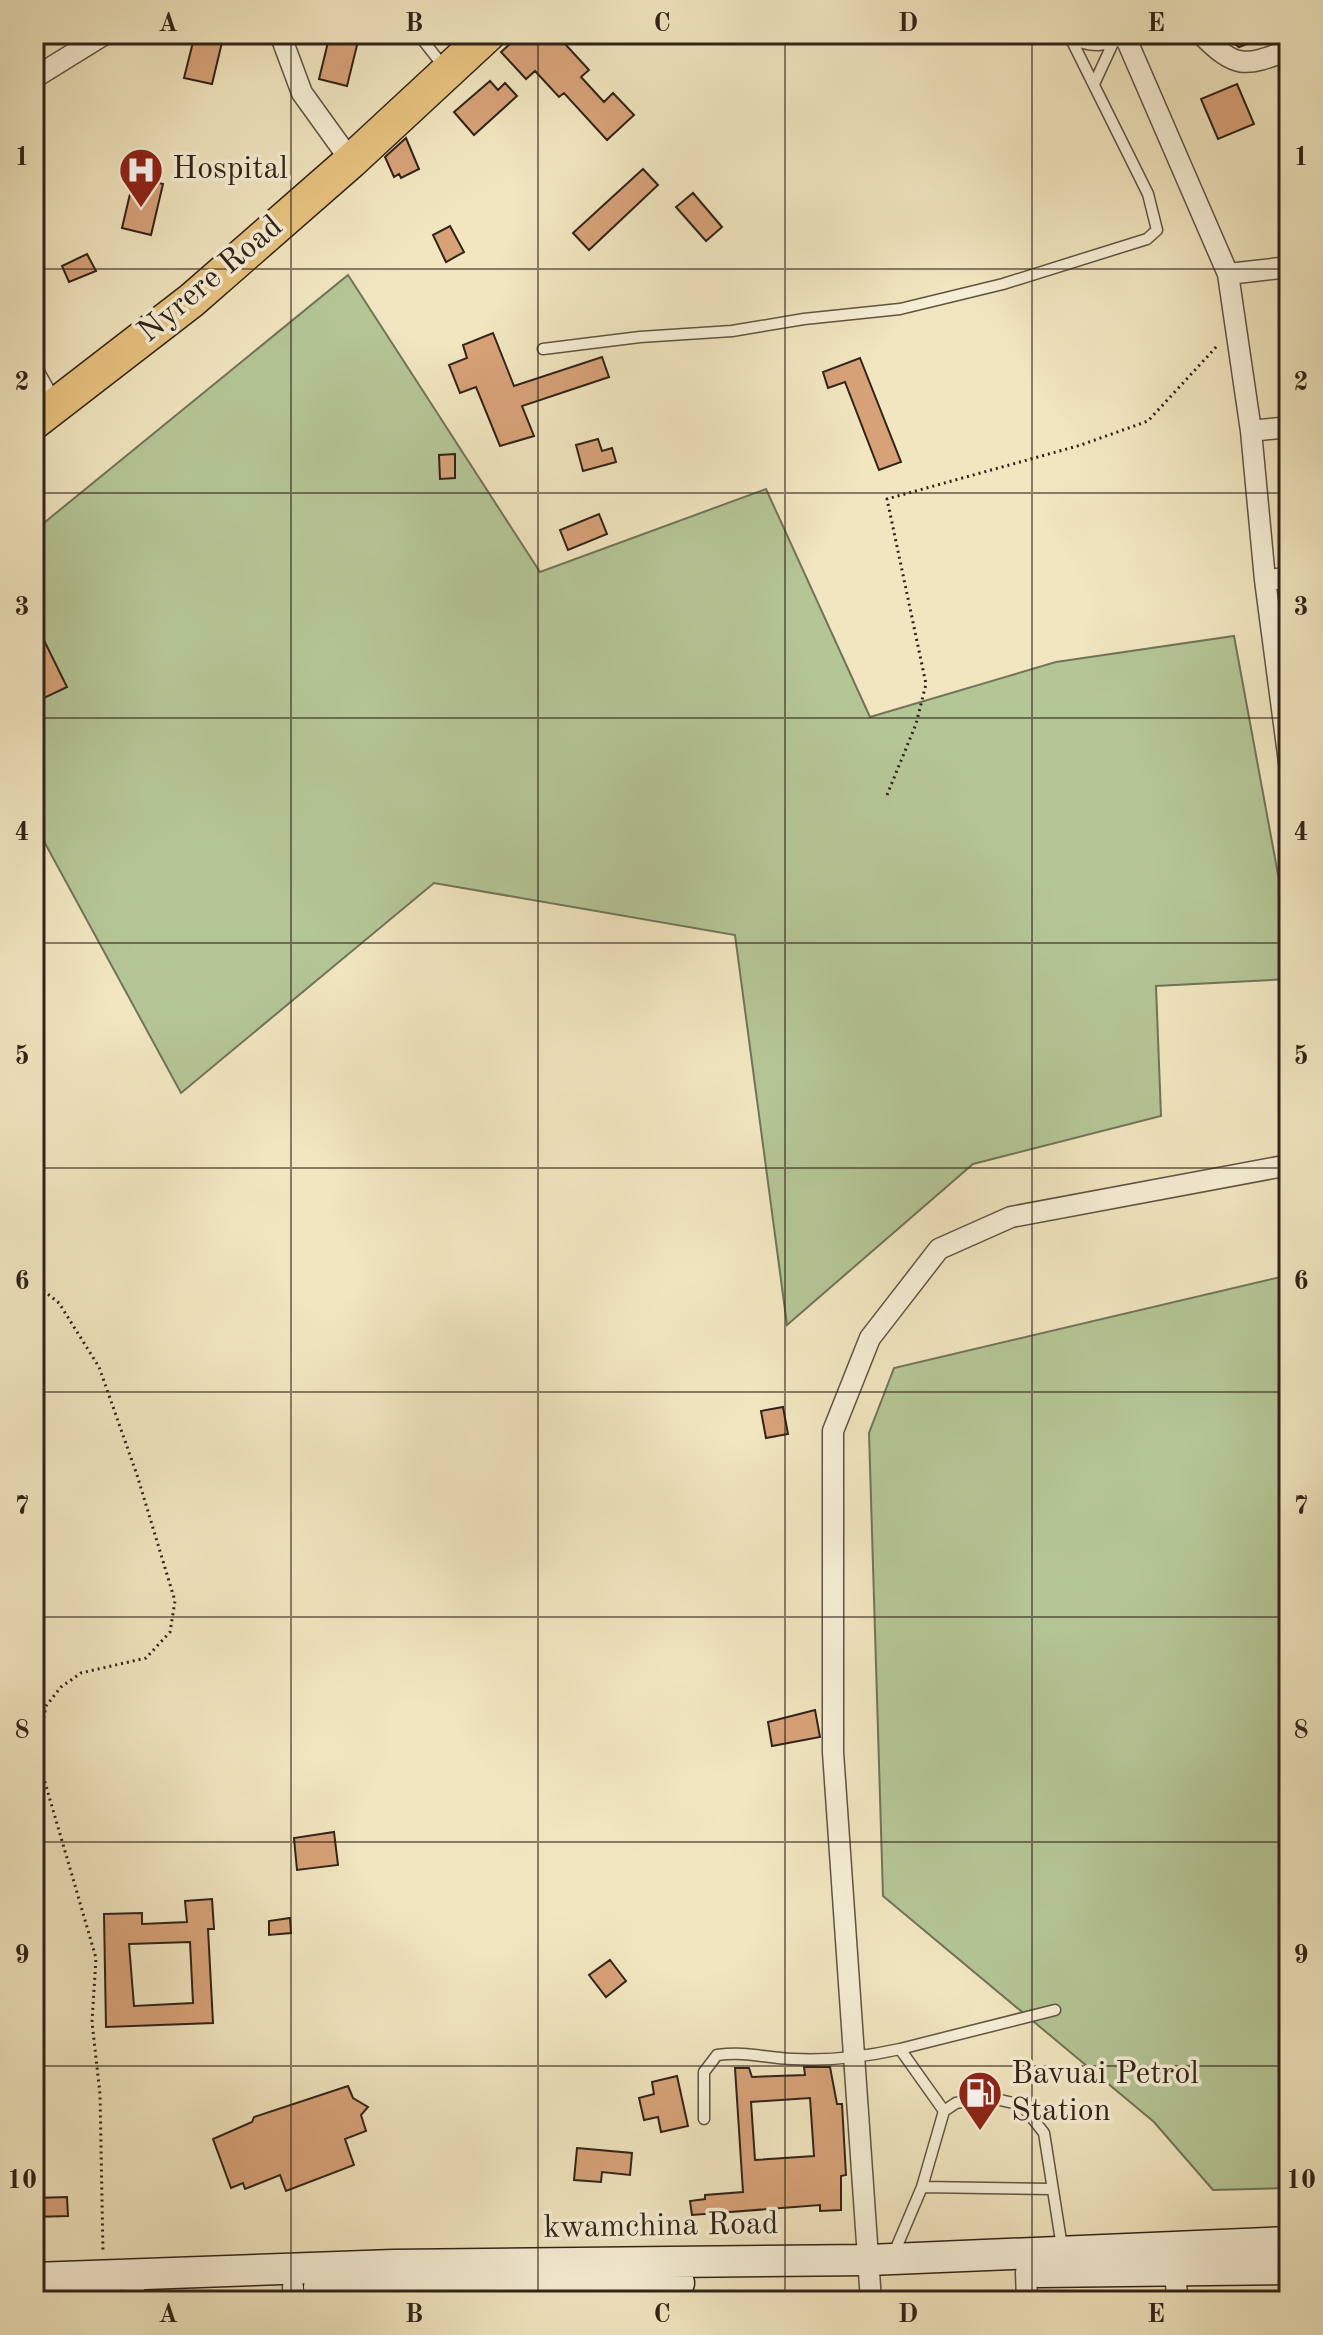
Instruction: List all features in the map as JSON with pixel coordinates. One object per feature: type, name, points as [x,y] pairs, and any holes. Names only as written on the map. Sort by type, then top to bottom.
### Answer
[{"type":"main road","name":"Nyrere Road","points":[[34,422],[192,300],[345,154],[434,55],[463,34]]},
{"type":"main road","name":"Nyrere Road","points":[[434,55],[488,34]]},
{"type":"main road","name":"Nyrere Road","points":[[37,386],[179,285],[345,154]]},
{"type":"main road","name":"kwamchina Road","points":[[34,2278],[100,2275],[134,2289],[293,2294],[446,2294],[581,2284],[875,2274],[1062,2250],[1289,2242]]},
{"type":"main road","name":"kwamchina Road","points":[[34,2296],[393,2265],[581,2284]]},
{"type":"main road","name":"kwamchina Road","points":[[875,2274],[1026,2286],[1174,2268],[1289,2269]]},
{"type":"street","points":[[34,78],[105,34]]},
{"type":"street","points":[[280,34],[302,93],[345,154]]},
{"type":"street","points":[[1201,34],[1223,56],[1238,64],[1255,63],[1289,50]]},
{"type":"street","points":[[1124,37],[1228,274],[1251,431],[1265,580],[1289,762]]},
{"type":"street","points":[[1228,274],[1289,267]]},
{"type":"street","points":[[1251,431],[1289,427]]},
{"type":"street","points":[[1265,580],[1289,578]]},
{"type":"street","points":[[875,2274],[855,2059],[833,1752],[833,1431],[870,1338],[939,1249],[1011,1217],[1289,1165]]},
{"type":"street","points":[[1174,2268],[1178,2301]]},
{"type":"lane","points":[[1069,36],[1086,46],[1124,37]]},
{"type":"lane","points":[[543,349],[640,337],[732,331],[804,319],[900,309],[1003,284],[1147,239],[1157,230],[1157,219],[1095,82],[1069,36]]},
{"type":"lane","points":[[1095,82],[1124,37]]},
{"type":"lane","points":[[704,2119],[704,2072],[717,2055],[747,2052],[790,2059],[855,2059],[1055,2010]]},
{"type":"lane","points":[[900,2049],[944,2111]]},
{"type":"lane","points":[[875,2274],[922,2187],[944,2111],[956,2103],[987,2097],[1022,2105],[1044,2133],[1062,2250]]},
{"type":"lane","points":[[922,2187],[1052,2189]]},
{"type":"path","points":[[887,795],[916,724],[926,684],[887,499],[1081,445],[1148,421],[1194,374],[1235,324]]},
{"type":"path","points":[[34,1283],[41,1285],[59,1303],[99,1367],[137,1475],[175,1601],[170,1632],[146,1658],[81,1673],[61,1687],[46,1706],[40,1738],[42,1772],[96,1958],[92,2022],[100,2094],[105,2235],[100,2275]]},
{"type":"green space","points":[[348,275],[540,572],[766,489],[870,717],[1056,662],[1234,636],[1289,934],[1289,979],[1156,986],[1161,1116],[973,1164],[787,1325],[735,935],[434,883],[181,1093],[34,823],[34,531]]},
{"type":"green space","points":[[1289,1275],[1289,2188],[1213,2190],[1154,2122],[883,1896],[869,1433],[894,1368]]},
{"type":"building","points":[[195,34],[224,34],[212,84],[184,78]]},
{"type":"building","points":[[330,34],[359,37],[347,86],[319,79]]},
{"type":"building","points":[[521,34],[578,34],[566,45],[589,70],[581,77],[604,102],[613,93],[634,115],[607,140],[564,93],[559,97],[535,71],[526,79],[501,52]]},
{"type":"building","points":[[1222,34],[1270,34],[1270,35],[1239,47]]},
{"type":"building","points":[[490,81],[498,90],[505,83],[517,96],[474,135],[454,112]]},
{"type":"building","points":[[1237,84],[1254,124],[1218,139],[1201,99]]},
{"type":"building","points":[[406,138],[419,169],[401,178],[399,174],[394,177],[385,157]]},
{"type":"building","points":[[643,169],[658,185],[589,250],[573,233]]},
{"type":"building","points":[[134,177],[163,184],[151,235],[122,228]]},
{"type":"building","points":[[693,193],[722,227],[706,241],[676,207]]},
{"type":"building","points":[[450,226],[464,252],[446,262],[433,235]]},
{"type":"building","points":[[87,254],[96,271],[69,282],[62,266]]},
{"type":"building","points":[[493,333],[514,386],[602,357],[609,377],[522,406],[534,436],[500,446],[476,387],[460,393],[449,365],[467,358],[463,345]]},
{"type":"building","points":[[860,358],[901,462],[879,470],[845,382],[828,388],[823,372]]},
{"type":"building","points":[[598,439],[602,451],[612,448],[616,462],[583,471],[576,445]]},
{"type":"building","points":[[455,454],[455,478],[440,479],[439,455]]},
{"type":"building","points":[[599,514],[607,534],[568,550],[560,530]]},
{"type":"building","points":[[34,620],[67,687],[42,699],[34,683]]},
{"type":"building","points":[[783,1407],[788,1434],[766,1438],[761,1411]]},
{"type":"building","points":[[815,1710],[820,1737],[772,1746],[768,1722]]},
{"type":"building","points":[[334,1832],[338,1865],[297,1870],[294,1838]]},
{"type":"building","points":[[212,1899],[214,1929],[208,1929],[213,2023],[106,2027],[104,1914],[142,1913],[142,1924],[187,1922],[185,1901]],"holes":[[[190,1942],[193,2003],[134,2006],[129,1944]]]},
{"type":"building","points":[[290,1918],[291,1933],[269,1935],[269,1921]]},
{"type":"building","points":[[610,1960],[626,1981],[606,1997],[589,1975]]},
{"type":"building","points":[[804,2067],[830,2067],[837,2104],[842,2104],[846,2175],[841,2176],[841,2210],[820,2211],[820,2205],[692,2215],[690,2201],[705,2199],[705,2195],[743,2192],[735,2068],[749,2068],[752,2077],[805,2075]],"holes":[[[810,2098],[814,2156],[755,2160],[751,2102]]]},
{"type":"building","points":[[677,2076],[688,2126],[661,2132],[658,2117],[644,2120],[639,2098],[654,2094],[652,2082]]},
{"type":"building","points":[[348,2086],[353,2098],[368,2107],[361,2115],[366,2131],[345,2139],[354,2165],[286,2191],[280,2175],[245,2189],[243,2183],[231,2188],[213,2139],[252,2122],[254,2117]]},
{"type":"building","points":[[577,2148],[632,2153],[630,2175],[602,2172],[601,2182],[574,2180]]},
{"type":"building","points":[[67,2197],[68,2216],[34,2217],[34,2198]]},
{"type":"place","name":"Hospital","points":[[141,209]]},
{"type":"place","name":"Bavuai Petrol Station","points":[[980,2132]]}]
